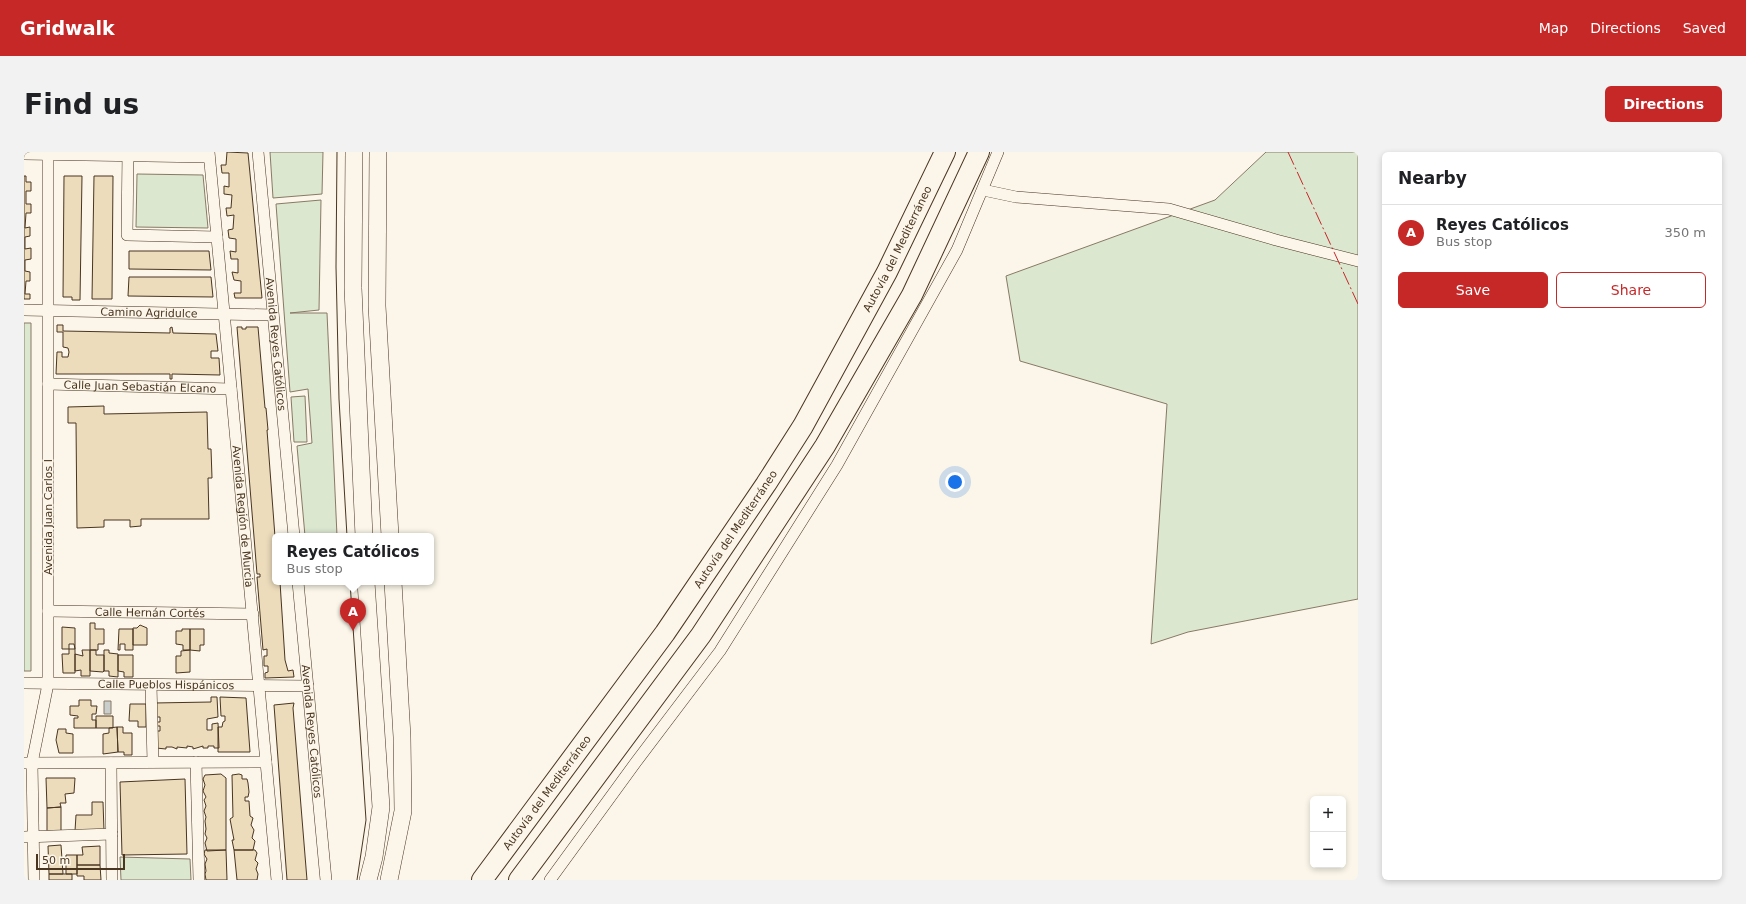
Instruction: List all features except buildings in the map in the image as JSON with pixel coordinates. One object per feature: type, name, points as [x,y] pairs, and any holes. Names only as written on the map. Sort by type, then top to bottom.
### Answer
[{"type":"highway","name":"Autovía del Mediterráneo","points":[[482,880],[665,633],[766,484],[803,426],[888,272],[945,152]]},
{"type":"highway","points":[[519,880],[701,635],[825,446],[912,295],[979,152]]},
{"type":"main road","points":[[354,152],[353,288],[364,533]]},
{"type":"main road","points":[[378,152],[377,306],[390,533]]},
{"type":"main road","points":[[366,585],[381,807],[374,856],[368,880]]},
{"type":"main road","points":[[389,880],[403,811],[402,737],[393,585]]},
{"type":"street","name":"Avenida Reyes Católicos","points":[[258,152],[294,533]]},
{"type":"street","points":[[550,880],[636,762],[720,651],[837,466],[957,250],[998,152]]},
{"type":"street","name":"Avenida Juan Carlos I","points":[[34,880],[29,836],[28,763],[48,684],[48,153]]},
{"type":"street","points":[[24,154],[209,155]]},
{"type":"street","points":[[128,154],[127,235],[217,237]]},
{"type":"street","name":"Avenida Región de Murcia","points":[[209,155],[278,880]]},
{"type":"street","points":[[983,190],[1016,197],[1169,209],[1276,240],[1358,261]]},
{"type":"street","name":"Camino Agridulce","points":[[24,310],[273,315]]},
{"type":"street","name":"Calle Juan Sebastián Elcano","points":[[48,384],[231,389]]},
{"type":"street","name":"Avenida Reyes Católicos","points":[[298,585],[326,880]]},
{"type":"street","name":"Calle Hernán Cortés","points":[[48,611],[252,614]]},
{"type":"street","name":"Calle Pueblos Hispánicos","points":[[24,684],[308,686]]},
{"type":"street","points":[[151,685],[153,762]]},
{"type":"street","points":[[111,762],[112,880]]},
{"type":"street","points":[[196,762],[199,880]]},
{"type":"street","points":[[28,763],[266,762]]},
{"type":"street","points":[[29,836],[112,834]]},
{"type":"green space","points":[[270,152],[323,152],[322,194],[273,198]]},
{"type":"green space","points":[[1266,152],[1358,152],[1358,599],[1188,632],[1151,644],[1167,404],[1020,361],[1006,276],[1215,200]]},
{"type":"green space","points":[[137,174],[203,175],[208,228],[136,227]]},
{"type":"green space","points":[[321,200],[319,310],[290,313],[327,313],[337,533],[305,533],[297,446],[312,443],[308,389],[290,392],[276,204]]},
{"type":"green space","points":[[24,323],[31,323],[31,671],[24,671]]},
{"type":"green space","points":[[305,396],[307,442],[294,442],[291,397]]},
{"type":"green space","points":[[120,857],[190,859],[191,880],[121,880]]},
{"type":"shaded area","points":[[104,701],[111,701],[111,714],[104,714]]},
{"type":"tram line","points":[[337,152],[336,267],[339,399],[347,533]]},
{"type":"tram line","points":[[350,585],[366,820],[357,880]]},
{"type":"power","points":[[1288,152],[1358,304]]},
{"type":"place","name":"Reyes Católicos","points":[[353,631]]}]
